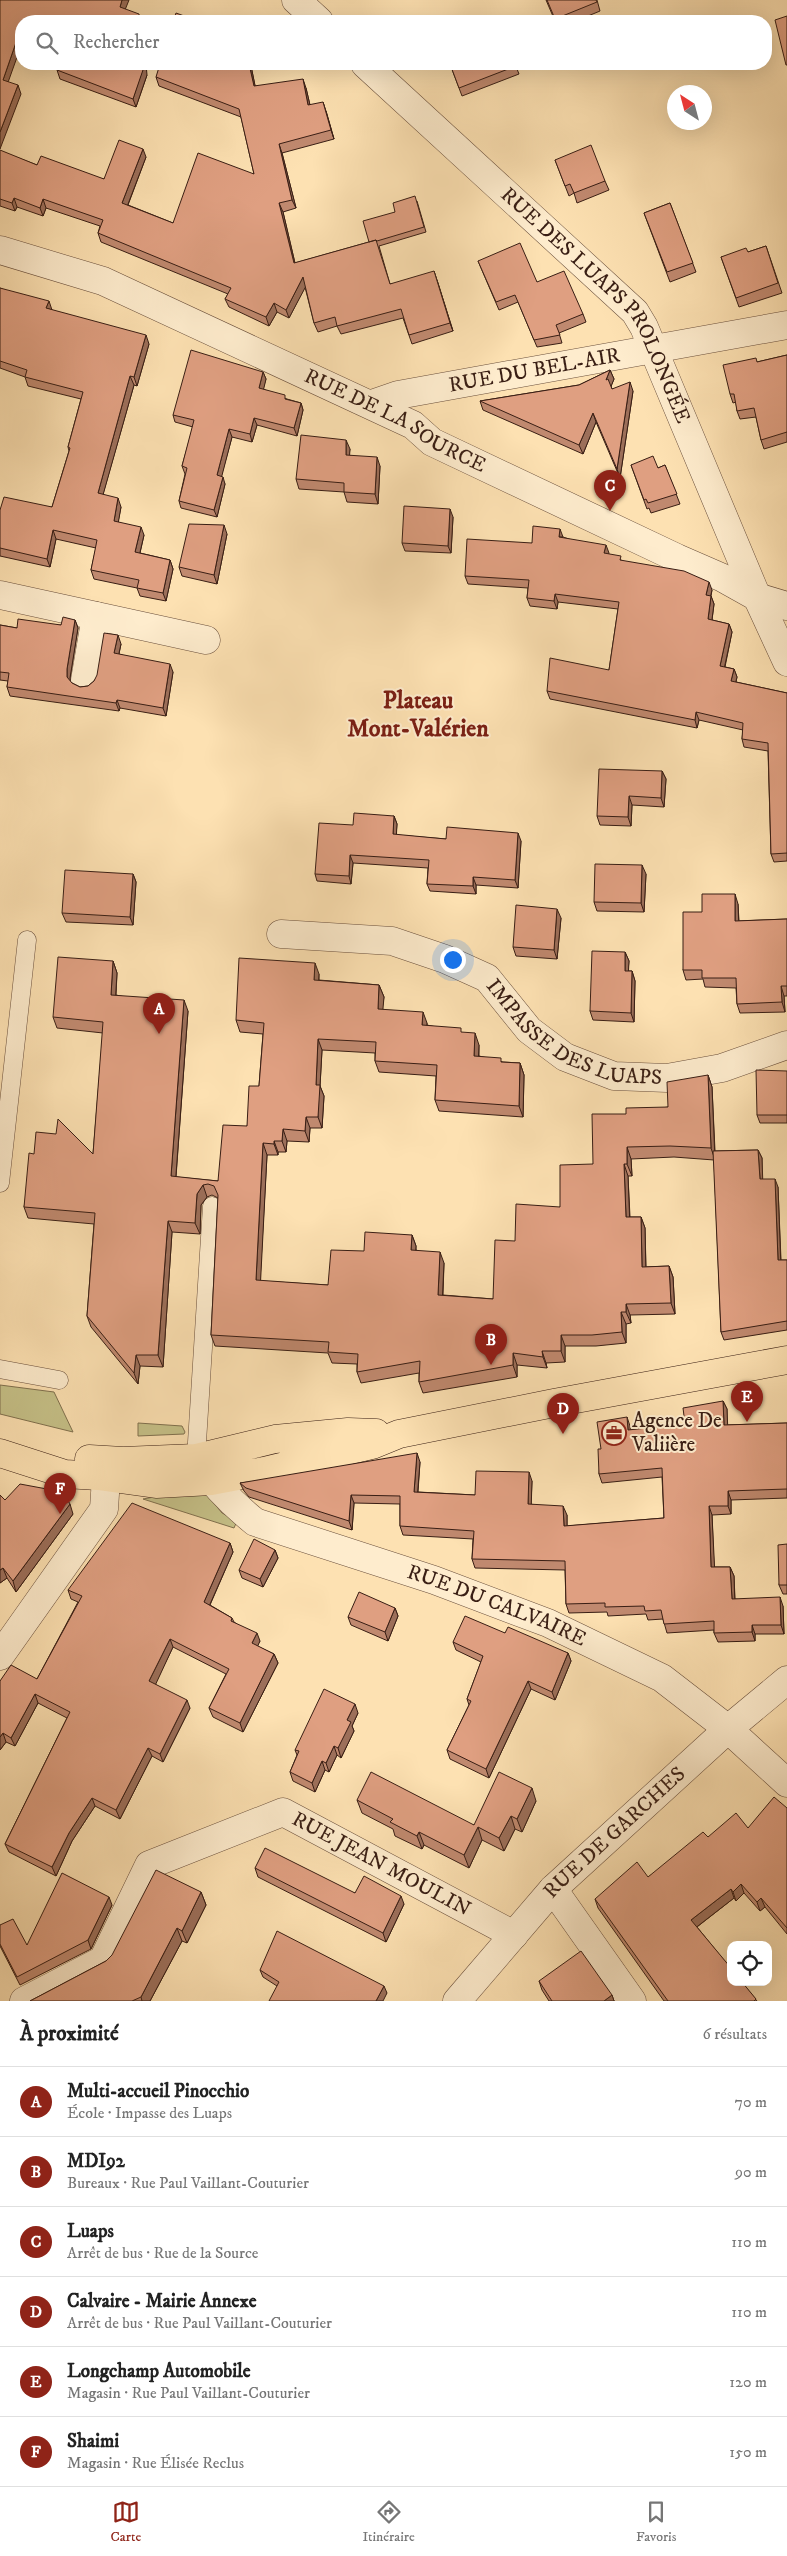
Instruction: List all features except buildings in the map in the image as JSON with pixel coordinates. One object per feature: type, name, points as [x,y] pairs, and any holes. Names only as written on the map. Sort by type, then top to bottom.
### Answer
[{"type":"main road","points":[[100,1469],[156,1484],[211,1481],[264,1471],[354,1449],[399,1434],[787,1360]]},
{"type":"main road","points":[[5,1454],[65,1474],[196,1458],[275,1439],[348,1432],[399,1434]]},
{"type":"street","points":[[296,0],[312,15]]},
{"type":"street","name":"RUE DES LUAPS PROLONGÉE","points":[[372,70],[635,312],[654,349],[757,596],[787,662]]},
{"type":"street","name":"RUE DE LA SOURCE","points":[[0,250],[103,281],[372,404],[413,425],[432,442],[723,578],[757,596],[787,606]]},
{"type":"street","name":"RUE DU BEL-AIR","points":[[372,404],[398,394],[787,325]]},
{"type":"street","points":[[0,594],[206,640]]},
{"type":"street","points":[[85,680],[96,616]]},
{"type":"street","name":"IMPASSE DES LUAPS","points":[[281,934],[392,940],[445,959],[487,978],[529,1030],[565,1057],[614,1076],[667,1078],[722,1068],[787,1046]]},
{"type":"street","name":"RUE DU CALVAIRE","points":[[196,1458],[211,1481],[238,1509],[255,1522],[434,1580],[548,1623],[662,1678],[728,1729],[787,1783]]},
{"type":"street","points":[[0,1656],[104,1508],[100,1469]]},
{"type":"street","name":"RUE DE GARCHES","points":[[457,2001],[553,1889],[728,1729],[787,1680]]},
{"type":"street","name":"RUE JEAN MOULIN","points":[[24,2001],[103,1960],[150,1865],[284,1812],[514,1935]]},
{"type":"street","points":[[553,1889],[632,2001]]},
{"type":"lane","points":[[0,1183],[27,940]]},
{"type":"lane","points":[[196,1458],[212,1206]]},
{"type":"lane","points":[[0,1369],[59,1380]]},
{"type":"shaded area","points":[[0,1385],[54,1392],[73,1432],[0,1414]]},
{"type":"shaded area","points":[[138,1423],[182,1426],[185,1432],[184,1434],[138,1436]]},
{"type":"shaded area","points":[[192,1490],[208,1496],[222,1513],[237,1521],[234,1528],[143,1499]]},
{"type":"place","name":"Luaps","points":[[610,511]]},
{"type":"place","name":"Multi-accueil Pinocchio","points":[[159,1034]]},
{"type":"place","name":"MDI92","points":[[491,1365]]},
{"type":"place","name":"Longchamp Automobile","points":[[747,1422]]},
{"type":"place","name":"Agence De Valiière","points":[[614,1433]]},
{"type":"place","name":"Calvaire - Mairie Annexe","points":[[563,1434]]},
{"type":"place","name":"Shaimi","points":[[60,1514]]},
{"type":"district","name":"Plateau Mont-Valérien","points":[[418,715]]}]
